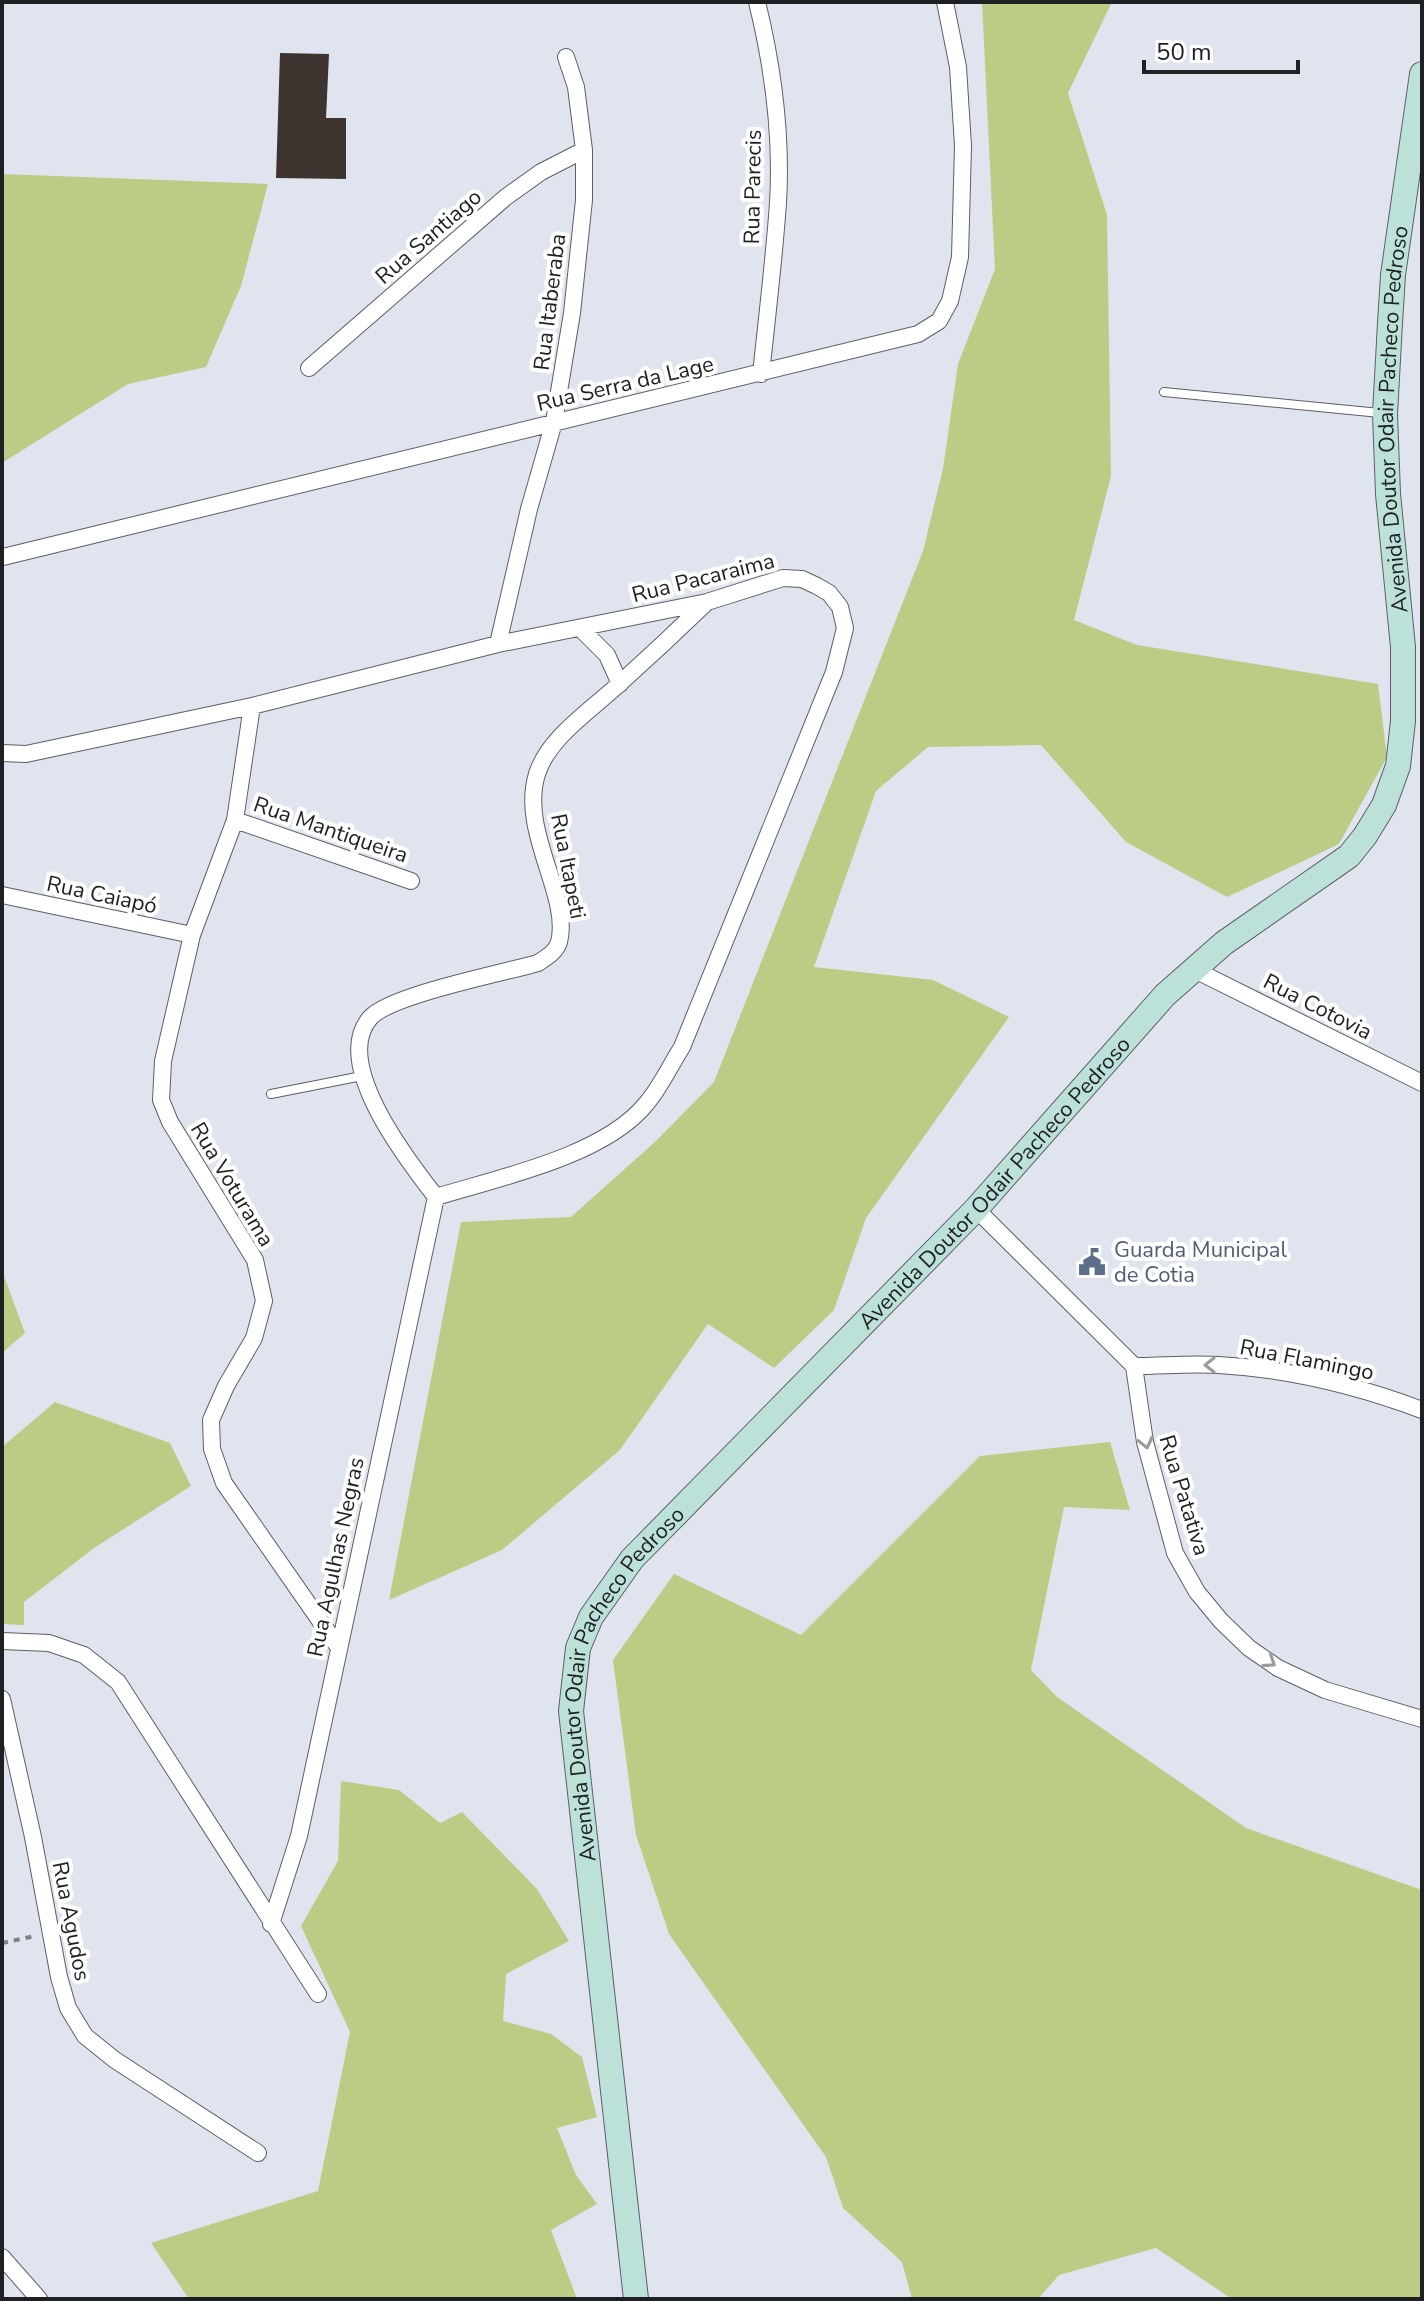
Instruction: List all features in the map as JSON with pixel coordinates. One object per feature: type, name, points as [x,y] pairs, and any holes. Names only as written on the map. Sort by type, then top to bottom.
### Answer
[{"type":"main road","name":"Avenida Doutor Odair Pacheco Pedroso","points":[[636,2299],[571,1711],[578,1648],[591,1617],[632,1559],[976,1209],[1165,995],[1224,943],[1349,856],[1384,805],[1398,766],[1403,721],[1403,647],[1388,494],[1385,414],[1393,275],[1422,74]]},
{"type":"street","name":"Rua Parecis","points":[[757,2],[771,72],[777,128],[778,201],[761,374]]},
{"type":"street","name":"Rua Serra da Lage","points":[[3,557],[918,334],[939,321],[950,301],[960,257],[963,146],[958,67],[945,2]]},
{"type":"street","name":"Rua Itaberaba","points":[[498,644],[529,509],[554,422],[574,299],[584,200],[584,150],[576,87],[566,57]]},
{"type":"street","name":"Rua Santiago","points":[[309,368],[506,197],[541,172],[584,150]]},
{"type":"street","name":"Rua Pacaraima","points":[[2,753],[26,754],[252,706],[498,644],[707,602],[783,578],[802,579],[829,593],[840,607],[845,628],[834,672],[682,1047],[646,1104],[604,1139],[577,1152],[436,1197]]},
{"type":"street","name":"Rua Itapeti","points":[[436,1197],[409,1162],[362,1076],[359,1048],[363,1032],[370,1018],[388,1005],[418,994],[538,963],[555,951],[560,925],[538,843],[534,792],[537,773],[563,736],[707,602]]},
{"type":"street","points":[[581,629],[607,655],[620,684]]},
{"type":"street","name":"Rua Voturama","points":[[252,706],[235,820],[192,935],[163,1061],[161,1100],[170,1122],[255,1260],[264,1301],[254,1338],[226,1386],[211,1420],[212,1449],[224,1483],[339,1648]]},
{"type":"street","name":"Rua Mantiqueira","points":[[235,820],[411,881]]},
{"type":"street","name":"Rua Caiapó","points":[[2,895],[192,935]]},
{"type":"street","name":"Rua Cotovia","points":[[1193,969],[1422,1083]]},
{"type":"street","name":"Rua Agulhas Negras","points":[[271,1924],[299,1836],[436,1197]]},
{"type":"street","points":[[976,1209],[1134,1366]]},
{"type":"street","name":"Rua Flamingo","points":[[1134,1366],[1218,1365],[1268,1370],[1366,1391],[1422,1410]]},
{"type":"street","name":"Rua Patativa","points":[[1134,1366],[1145,1442],[1175,1553],[1197,1592],[1249,1648],[1278,1668],[1325,1690],[1422,1719]]},
{"type":"street","points":[[2,1641],[49,1643],[84,1655],[118,1682],[318,1994]]},
{"type":"street","name":"Rua Agudos","points":[[2,1699],[68,2008],[85,2036],[115,2060],[258,2153]]},
{"type":"street","points":[[2,2257],[39,2299]]},
{"type":"lane","points":[[1164,392],[1385,414]]},
{"type":"lane","points":[[271,1094],[362,1076]]},
{"type":"path","points":[[2,1943],[51,1933]]},
{"type":"green space","points":[[982,2],[1112,2],[1068,93],[1107,215],[1111,476],[1074,620],[1137,645],[1378,684],[1387,757],[1339,844],[1227,897],[1126,842],[1041,745],[928,747],[876,791],[814,967],[933,980],[1009,1017],[866,1218],[834,1310],[774,1368],[708,1324],[620,1450],[502,1550],[389,1600],[461,1222],[571,1217],[656,1141],[714,1082],[923,551],[943,469],[958,364],[995,269]]},
{"type":"green space","points":[[2,174],[268,184],[241,286],[206,367],[128,384],[2,463]]},
{"type":"green space","points":[[2,1271],[25,1333],[2,1353]]},
{"type":"green space","points":[[55,1402],[170,1443],[191,1486],[94,1548],[24,1602],[24,1625],[2,1624],[2,1447]]},
{"type":"green space","points":[[1110,1442],[1130,1510],[1064,1507],[1031,1670],[1057,1697],[1246,1828],[1422,1890],[1422,2299],[1232,2299],[1156,2248],[1059,2275],[1038,2299],[912,2299],[902,2262],[843,2208],[826,2157],[669,1934],[636,1835],[613,1660],[674,1574],[801,1635],[980,1456]]},
{"type":"green space","points":[[341,1781],[399,1790],[440,1823],[462,1812],[537,1889],[569,1941],[506,1974],[503,2021],[551,2034],[582,2057],[597,2117],[557,2128],[576,2175],[597,2204],[551,2230],[577,2299],[189,2299],[151,2243],[318,2191],[350,2032],[301,1926],[338,1861]]},
{"type":"building","points":[[280,53],[329,54],[326,118],[346,118],[346,179],[276,178]]},
{"type":"place","name":"Guarda Municipal de Cotia","points":[[1092,1262]]}]
